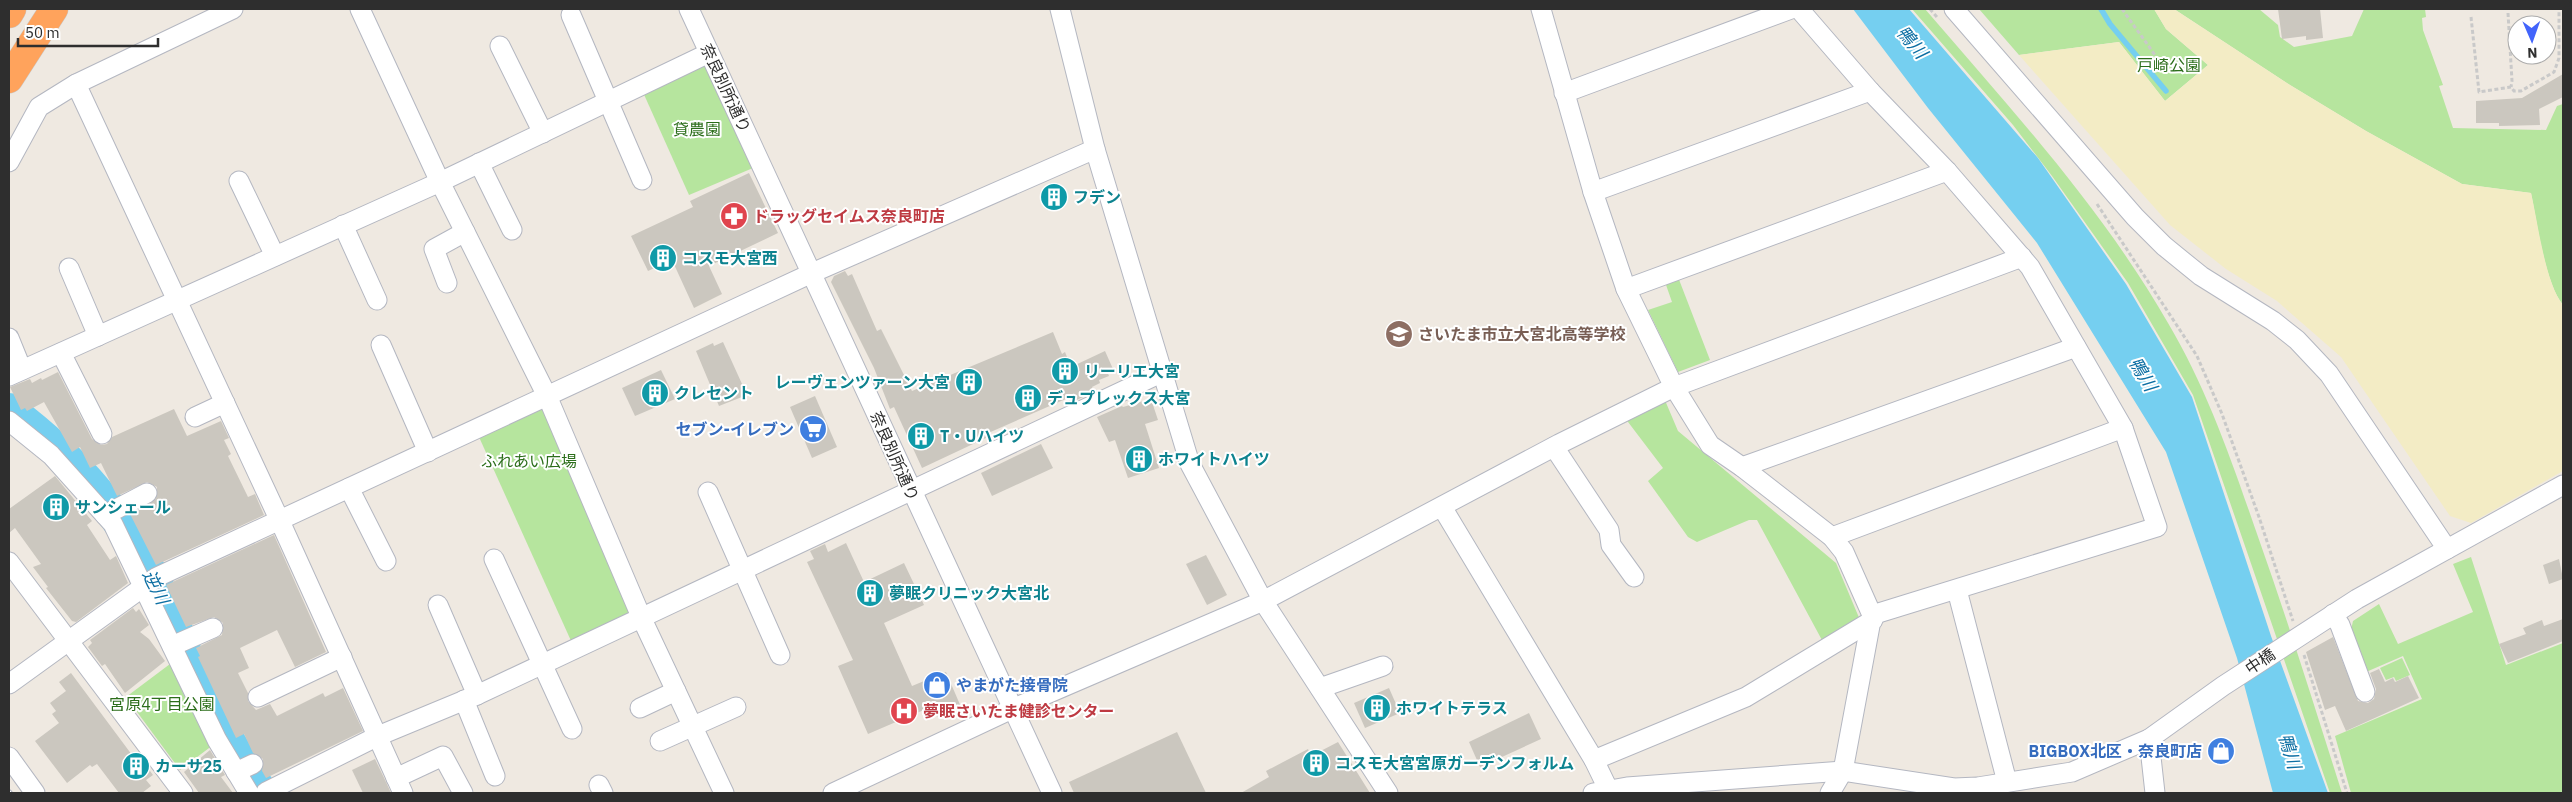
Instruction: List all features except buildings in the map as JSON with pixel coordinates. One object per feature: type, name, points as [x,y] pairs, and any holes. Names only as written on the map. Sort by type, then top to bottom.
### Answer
[{"type":"highway","points":[[9,14],[12,9]]},
{"type":"highway","points":[[9,79],[54,9]]},
{"type":"street","points":[[9,162],[39,107],[76,84],[232,9]]},
{"type":"street","points":[[360,9],[440,182],[548,398],[642,619],[724,793]]},
{"type":"street","name":"奈良別所通り","points":[[689,9],[1052,793]]},
{"type":"street","points":[[1060,9],[1095,149],[1190,464],[1263,601],[1388,793]]},
{"type":"street","points":[[1541,9],[1593,192],[1626,290],[1674,387],[1710,445],[1742,466],[1832,537],[1844,552],[1873,617],[1843,771],[1830,793]]},
{"type":"street","points":[[1564,93],[1791,9]]},
{"type":"street","points":[[1594,760],[1746,697],[1873,617],[2157,527],[2123,428],[2030,267],[1947,171],[1870,91],[1799,9]]},
{"type":"street","points":[[571,15],[607,103],[642,180]]},
{"type":"street","points":[[1949,16],[2164,246],[2201,276],[2273,321],[2297,340],[2329,374],[2447,549]]},
{"type":"street","points":[[500,46],[543,133]]},
{"type":"street","points":[[9,338],[15,373],[440,182],[709,53]]},
{"type":"street","points":[[76,84],[279,519],[400,786],[443,756],[463,792]]},
{"type":"street","points":[[1593,192],[1870,91]]},
{"type":"street","points":[[9,684],[150,582],[279,519],[548,398],[812,273],[1095,149]]},
{"type":"street","points":[[480,163],[512,230]]},
{"type":"street","points":[[1626,290],[1947,171]]},
{"type":"street","points":[[239,180],[275,256]]},
{"type":"street","points":[[343,225],[377,300]]},
{"type":"street","points":[[447,283],[434,249],[465,232]]},
{"type":"street","points":[[833,793],[871,785],[1012,709],[1263,601],[1554,447],[1674,387],[2022,257]]},
{"type":"street","points":[[69,268],[98,336]]},
{"type":"street","points":[[381,345],[428,452]]},
{"type":"street","points":[[1742,466],[2076,347]]},
{"type":"street","points":[[60,353],[102,434]]},
{"type":"street","points":[[9,421],[28,428],[61,458],[110,512],[113,524],[150,582],[181,650],[197,679],[217,740],[245,768],[258,793],[378,736],[471,698],[541,666],[1162,374]]},
{"type":"street","points":[[195,417],[225,403]]},
{"type":"street","points":[[1832,537],[2123,428]]},
{"type":"street","points":[[1554,447],[1610,530],[1611,545],[1634,577]]},
{"type":"street","name":"中橋","points":[[1614,791],[1843,771],[1978,790],[2007,782],[2072,772],[2149,739],[2223,686],[2333,614],[2563,485]]},
{"type":"street","points":[[349,488],[386,561]]},
{"type":"street","points":[[708,492],[780,655]]},
{"type":"street","points":[[110,512],[147,493]]},
{"type":"street","points":[[1442,507],[1614,791]]},
{"type":"street","points":[[494,559],[541,666],[572,729]]},
{"type":"street","points":[[9,562],[183,793]]},
{"type":"street","points":[[1957,590],[2007,782]]},
{"type":"street","points":[[438,606],[471,698],[495,776]]},
{"type":"street","points":[[2333,614],[2340,625],[2365,692]]},
{"type":"street","points":[[181,650],[213,628]]},
{"type":"street","points":[[258,697],[342,657]]},
{"type":"street","points":[[1320,688],[1383,666]]},
{"type":"street","points":[[640,708],[676,691]]},
{"type":"street","points":[[660,741],[736,707]]},
{"type":"street","points":[[2149,739],[2155,793]]},
{"type":"street","points":[[9,757],[35,793]]},
{"type":"path","points":[[1930,9],[1949,16]]},
{"type":"path","points":[[2123,9],[2160,62]]},
{"type":"path","points":[[2508,13],[2511,86],[2514,91],[2521,91],[2554,72],[2559,58],[2559,9]]},
{"type":"path","points":[[2471,17],[2478,92],[2511,86]]},
{"type":"path","points":[[2090,196],[2146,276],[2196,356],[2222,414],[2246,479],[2298,637]]},
{"type":"path","points":[[2304,655],[2347,793]]},
{"type":"green space","points":[[1912,9],[1925,9],[2054,160],[2114,239],[2142,281],[2182,348],[2195,373],[2237,477],[2342,793],[2330,793],[2193,395],[2128,283],[2052,176],[2013,125]]},
{"type":"green space","name":"戸崎公園","points":[[1979,9],[2154,9],[2166,29],[2208,65],[2165,101],[2119,42],[2019,55]]},
{"type":"green space","points":[[2174,9],[2259,9],[2278,25],[2280,37],[2294,47],[2352,36],[2364,9],[2425,9],[2426,17],[2422,18],[2423,30],[2443,85],[2439,86],[2453,128],[2546,130],[2557,106],[2563,104],[2563,305],[2551,282],[2547,268],[2531,193],[2462,184],[2366,131],[2290,85]]},
{"type":"green space","name":"貸農園","points":[[696,63],[706,66],[753,168],[689,195],[642,90]]},
{"type":"green space","points":[[1678,277],[1710,360],[1678,372],[1648,310],[1672,302],[1665,282]]},
{"type":"green space","points":[[1664,398],[1678,431],[1836,563],[1860,620],[1823,642],[1757,520],[1749,520],[1697,542],[1688,537],[1648,481],[1663,468],[1625,418]]},
{"type":"green space","name":"ふれあい広場","points":[[543,407],[636,613],[572,643],[479,437]]},
{"type":"green space","points":[[2471,557],[2506,665],[2563,643],[2563,793],[2351,793],[2335,736],[2422,699],[2403,656],[2366,672],[2351,630],[2353,621],[2379,604],[2398,644],[2473,612],[2453,564]]},
{"type":"green space","points":[[2402,658],[2410,675],[2396,681],[2394,677],[2386,680],[2380,668]]},
{"type":"green space","name":"宮原4丁目公園","points":[[170,664],[185,697],[213,745],[180,770],[126,697]]},
{"type":"sand","points":[[2154,9],[2174,9],[2290,85],[2366,131],[2462,184],[2531,193],[2551,282],[2563,305],[2563,471],[2471,523],[2450,516],[2341,357],[2277,301],[2226,269],[2170,225],[2019,55],[2119,42],[2165,101],[2208,65],[2166,29]]},
{"type":"water","name":"鴨川","points":[[1853,9],[1909,9],[2038,158],[2126,284],[2192,397],[2271,636],[2328,793],[2273,793],[2237,658],[2166,452],[2037,243],[1928,108]]},
{"type":"waterway","points":[[2101,9],[2110,24],[2166,91]]},
{"type":"waterway","name":"逆川","points":[[9,410],[34,429],[77,470],[131,539],[160,593],[208,705],[261,793]]},
{"type":"place","name":"フデン","points":[[1054,197]]},
{"type":"place","name":"ドラッグセイムス奈良町店","points":[[734,216]]},
{"type":"place","name":"コスモ大宮西","points":[[663,258]]},
{"type":"place","name":"さいたま市立大宮北高等学校","points":[[1399,334]]},
{"type":"place","name":"リーリエ大宮","points":[[1065,371]]},
{"type":"place","name":"レーヴェンツァーン大宮","points":[[969,382]]},
{"type":"place","name":"クレセント","points":[[655,393]]},
{"type":"place","name":"デュプレックス大宮","points":[[1028,398]]},
{"type":"place","name":"セブン-イレブン","points":[[813,429]]},
{"type":"place","name":"T・Uハイツ","points":[[921,436]]},
{"type":"place","name":"ホワイトハイツ","points":[[1139,459]]},
{"type":"place","name":"サンシェール","points":[[56,507]]},
{"type":"place","name":"夢眠クリニック大宮北","points":[[870,593]]},
{"type":"place","name":"やまがた接骨院","points":[[937,685]]},
{"type":"place","name":"ホワイトテラス","points":[[1377,708]]},
{"type":"place","name":"夢眠さいたま健診センター","points":[[904,711]]},
{"type":"place","name":"BIGBOX北区・奈良町店","points":[[2221,751]]},
{"type":"place","name":"コスモ大宮宮原ガーデンフォルム","points":[[1316,763]]},
{"type":"place","name":"カーサ25","points":[[136,766]]}]
